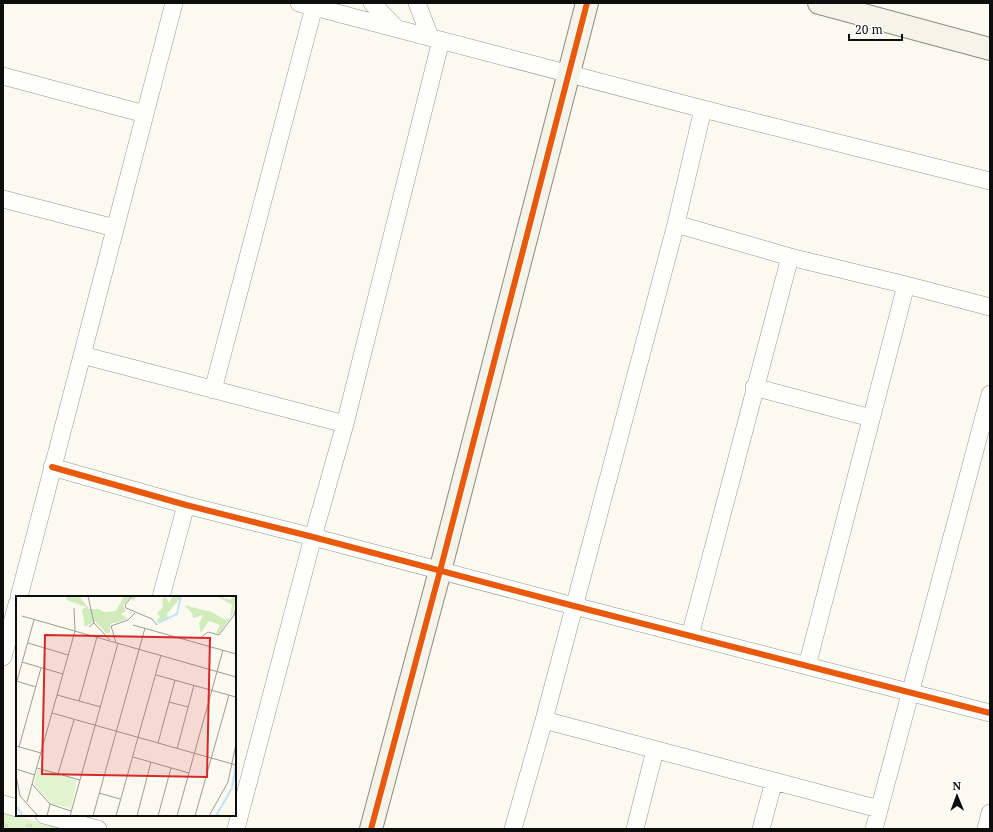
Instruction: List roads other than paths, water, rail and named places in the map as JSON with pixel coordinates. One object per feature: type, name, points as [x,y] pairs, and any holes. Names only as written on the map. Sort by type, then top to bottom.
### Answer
[{"type":"street","points":[[19,596],[174,3]]},
{"type":"street","points":[[372,3],[396,28]]},
{"type":"street","points":[[236,829],[312,537],[345,424],[436,39],[417,3]]},
{"type":"street","points":[[371,829],[588,3]]},
{"type":"street","points":[[819,3],[990,49]]},
{"type":"street","points":[[213,390],[307,5],[703,109],[990,181]]},
{"type":"street","points":[[3,76],[145,114]]},
{"type":"street","points":[[514,829],[676,224],[703,109]]},
{"type":"street","points":[[3,199],[115,228]]},
{"type":"street","points":[[676,224],[790,257],[990,307]]},
{"type":"street","points":[[690,636],[754,387],[790,257]]},
{"type":"street","points":[[807,666],[906,285]]},
{"type":"street","points":[[82,355],[345,424]]},
{"type":"street","points":[[754,387],[871,418]]},
{"type":"street","points":[[874,829],[990,394]]},
{"type":"street","points":[[52,467],[186,505],[990,713]]},
{"type":"street","points":[[161,596],[186,505]]},
{"type":"street","points":[[3,657],[16,608]]},
{"type":"street","points":[[544,720],[880,809]]},
{"type":"street","points":[[635,829],[655,750]]},
{"type":"street","points":[[761,829],[774,781]]},
{"type":"street","points":[[3,804],[16,808]]},
{"type":"street","points":[[986,829],[990,813]]},
{"type":"street","points":[[48,816],[98,829],[102,816]]}]
